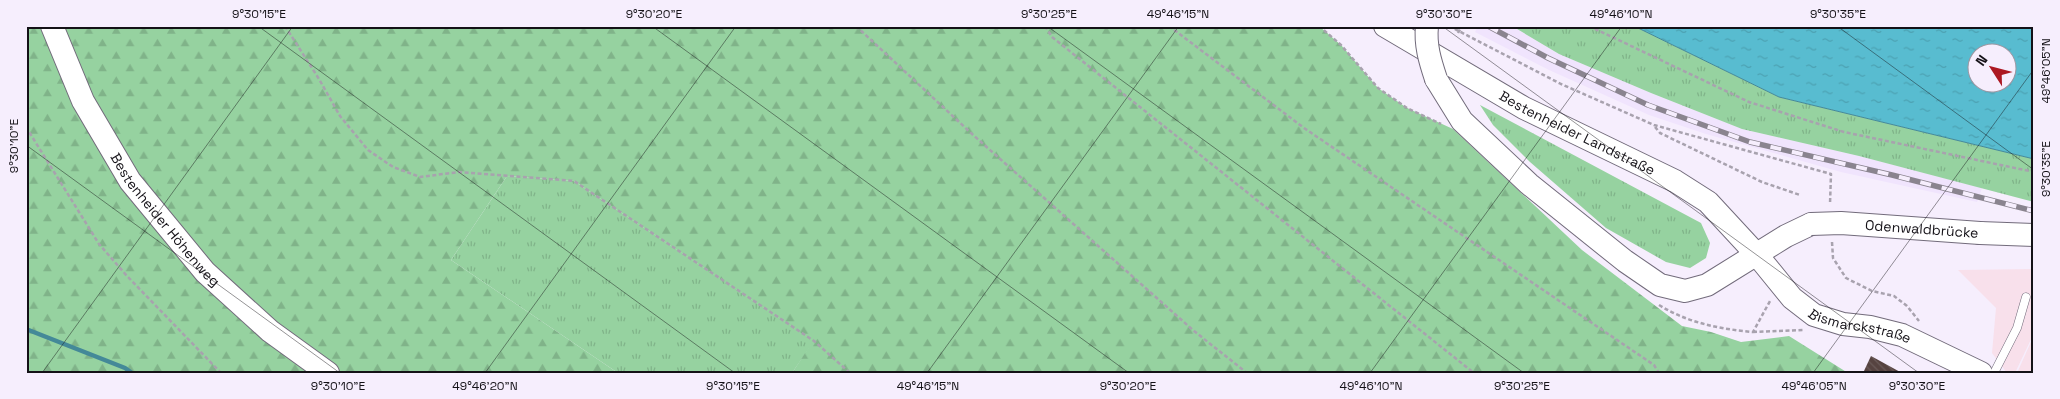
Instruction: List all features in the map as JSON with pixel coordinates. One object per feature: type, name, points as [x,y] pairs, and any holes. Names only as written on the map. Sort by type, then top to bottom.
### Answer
[{"type":"main road","name":"Bestenheider Höhenweg","points":[[52,26],[83,101],[130,181],[205,272],[270,331],[328,373]]},
{"type":"main road","name":"Bestenheider Landstraße","points":[[1386,26],[1524,108],[1675,180],[1708,202],[1757,255]]},
{"type":"main road","points":[[1426,26],[1425,38],[1436,79],[1462,121],[1571,220],[1625,261],[1660,285],[1685,291],[1707,286],[1757,255]]},
{"type":"main road","name":"Odenwaldbrücke","points":[[1757,255],[1786,236],[1812,224],[1841,223],[2034,235]]},
{"type":"main road","name":"Bismarckstraße","points":[[1757,255],[1792,298],[1814,315],[1842,324],[1870,327],[1902,335],[1981,373]]},
{"type":"lane","points":[[1994,373],[2016,328],[2026,297]]},
{"type":"path","points":[[285,26],[340,116],[368,150],[392,167],[420,177],[459,172],[574,181],[814,341],[850,373]]},
{"type":"path","points":[[856,26],[972,134],[1194,331],[1246,373]]},
{"type":"path","points":[[1045,26],[1052,37],[1474,373]]},
{"type":"path","points":[[1170,26],[1304,128],[1646,360],[1659,373]]},
{"type":"path","points":[[1319,26],[1341,46],[1378,88],[1400,103],[1453,129],[1462,121]]},
{"type":"path","points":[[1449,26],[1561,84],[1654,125],[1831,174],[1830,210]]},
{"type":"path","points":[[1458,32],[1462,26]]},
{"type":"path","points":[[1589,26],[1749,102],[1844,132],[2034,172]]},
{"type":"path","points":[[1654,125],[1660,133],[1762,182],[1800,195]]},
{"type":"path","points":[[26,128],[99,244],[147,297],[221,373]]},
{"type":"path","points":[[1832,238],[1833,258],[1846,278],[1872,291],[1894,296],[1907,306],[1923,326],[1922,345]]},
{"type":"path","points":[[1754,332],[1809,330]]},
{"type":"shaded area","points":[[1478,26],[1512,26],[1559,54],[1742,129],[1859,156],[1982,188],[1977,202],[1841,172],[1706,134],[1649,115],[1549,70],[1475,32]]},
{"type":"shaded area","points":[[2034,269],[2034,333],[2015,373],[2007,373],[1992,353],[1996,308],[1958,270]]},
{"type":"shaded area","points":[[2034,335],[2034,373],[2017,373]]},
{"type":"green space","points":[[26,26],[1319,26],[1341,45],[1378,88],[1407,108],[1453,129],[1582,250],[1682,326],[1711,332],[1741,342],[1789,336],[1848,373],[792,373],[813,341],[574,181],[507,176],[451,260],[618,373],[26,373]]},
{"type":"green space","points":[[1512,26],[1634,26],[1779,97],[2034,159],[2034,202],[1859,156],[1742,129],[1559,54]]},
{"type":"green space","points":[[1480,105],[1701,223],[1710,243],[1706,258],[1690,268],[1666,262],[1606,228],[1530,162],[1493,125]]},
{"type":"green space","points":[[507,176],[574,181],[814,341],[792,373],[618,373],[451,260]]},
{"type":"water","points":[[1634,26],[2034,26],[2034,159],[1779,97]]},
{"type":"building","points":[[1871,356],[1902,373],[1863,373]]},
{"type":"waterway","points":[[26,329],[125,368],[132,373]]},
{"type":"railway","points":[[1488,26],[1548,58],[1648,105],[1750,142],[2034,211]]}]
